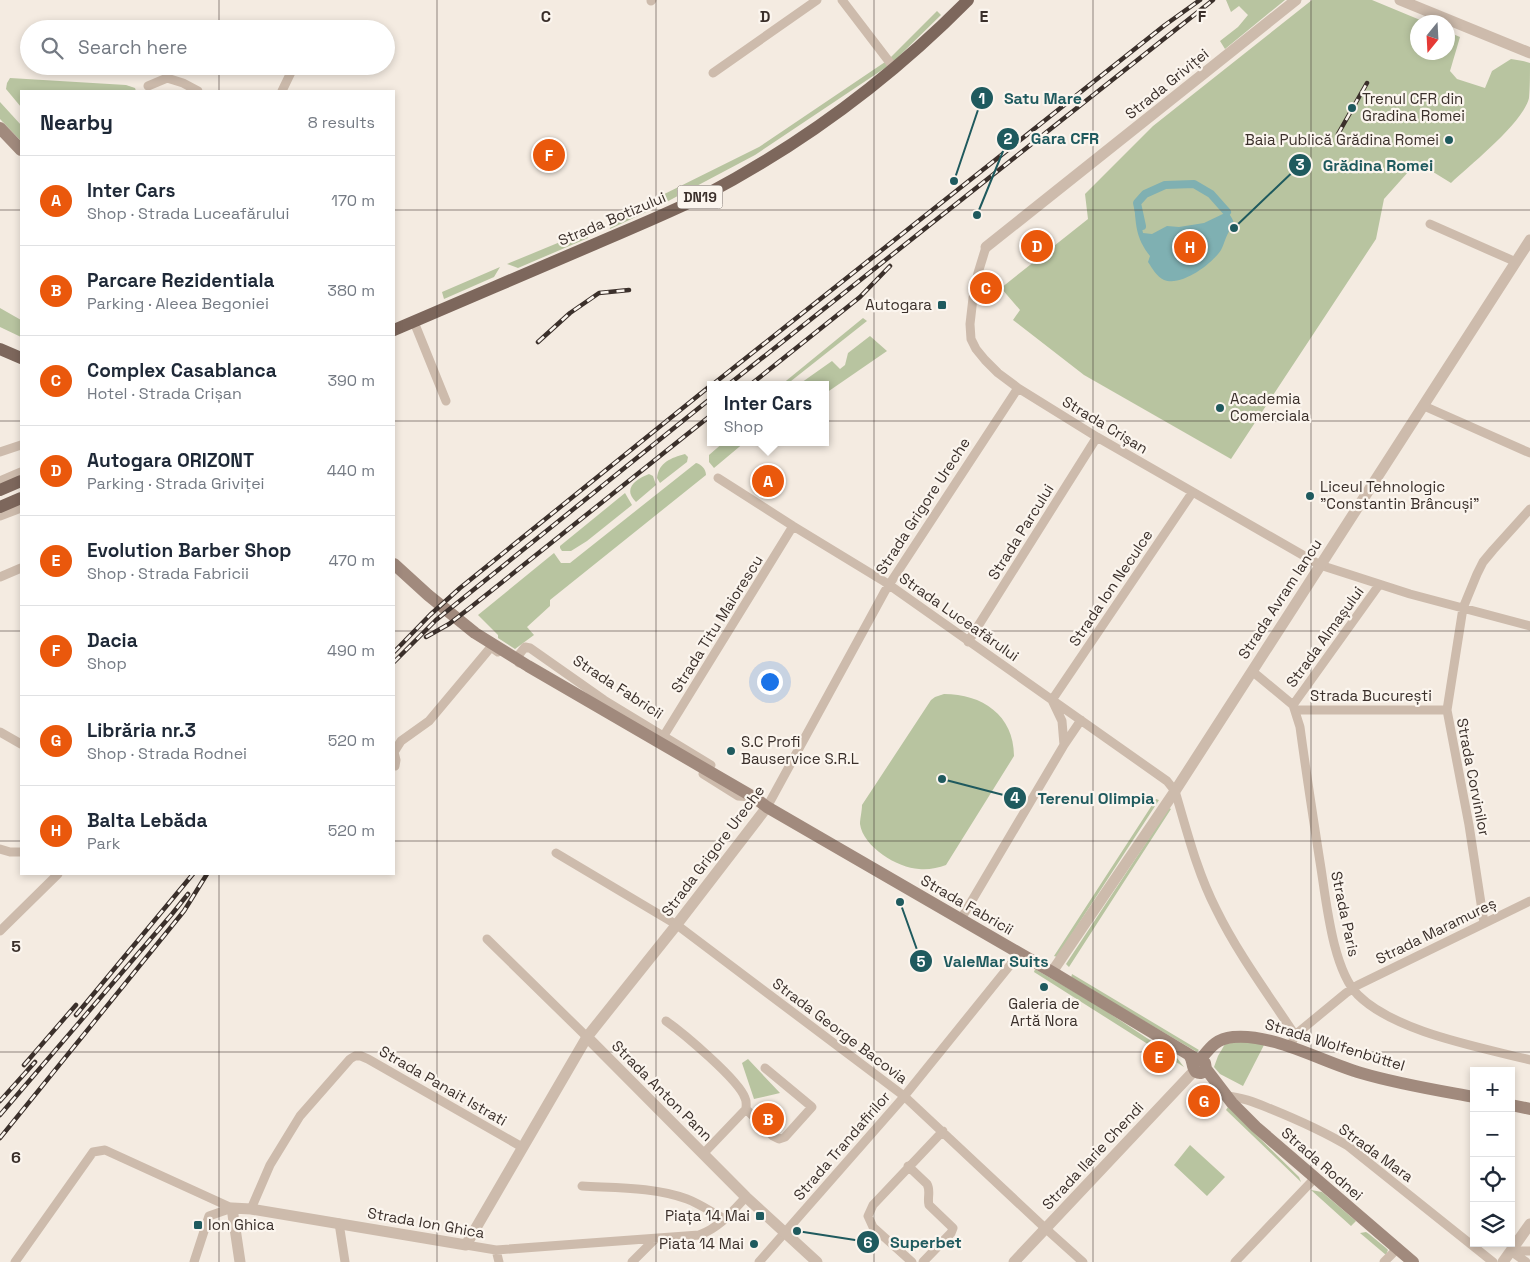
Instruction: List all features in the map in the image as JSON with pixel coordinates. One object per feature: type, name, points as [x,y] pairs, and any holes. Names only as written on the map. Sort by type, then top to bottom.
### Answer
[{"type":"main road","name":"Strada Botizului","points":[[395,330],[666,214],[748,171],[845,107],[894,68],[968,0]]},
{"type":"main road","points":[[0,128],[20,149]]},
{"type":"main road","points":[[0,349],[20,358]]},
{"type":"main road","points":[[0,490],[20,480]]},
{"type":"main road","points":[[0,507],[20,498]]},
{"type":"main road","name":"Strada Fabricii","points":[[395,565],[428,595],[475,633],[528,666],[1052,972],[1198,1064]]},
{"type":"main road","name":"Strada Wolfenbüttel","points":[[1198,1064],[1217,1042],[1227,1038],[1241,1037],[1293,1041],[1362,1074],[1470,1097]]},
{"type":"main road","name":"Strada Rodnei","points":[[1198,1064],[1256,1127],[1314,1179],[1413,1262]]},
{"type":"main road","points":[[1515,1106],[1530,1109]]},
{"type":"street","points":[[713,73],[817,0]]},
{"type":"street","points":[[842,0],[894,68]]},
{"type":"street","name":"Strada Griviței","points":[[986,247],[1296,0]]},
{"type":"street","points":[[1400,0],[1530,53]]},
{"type":"street","points":[[282,90],[290,75]]},
{"type":"street","points":[[148,86],[167,78],[196,90]]},
{"type":"street","points":[[1430,224],[1516,262]]},
{"type":"street","name":"Strada Avram Iancu","points":[[1052,972],[1175,791],[1530,240]]},
{"type":"street","name":"Strada Crișan","points":[[986,247],[973,298],[970,324],[971,339],[985,360],[998,373],[1018,388],[1097,437],[1320,565],[1379,585],[1530,626]]},
{"type":"street","points":[[414,322],[446,401]]},
{"type":"street","name":"Strada Grigore Ureche","points":[[466,1245],[587,1037],[767,807],[890,586],[1018,388]]},
{"type":"street","points":[[1424,406],[1530,453]]},
{"type":"street","name":"Strada Parcului","points":[[968,642],[1097,437]]},
{"type":"street","points":[[0,452],[20,444]]},
{"type":"street","points":[[0,481],[20,472]]},
{"type":"street","name":"Strada Luceafărului","points":[[718,478],[890,586],[1167,780],[1175,791]]},
{"type":"street","name":"Strada Ion Neculce","points":[[1052,700],[1192,492]]},
{"type":"street","points":[[0,516],[20,508]]},
{"type":"street","name":"Strada Corvinilor","points":[[1484,923],[1469,825],[1446,710],[1463,608],[1483,562],[1530,509]]},
{"type":"street","name":"Strada Titu Maiorescu","points":[[663,737],[793,526]]},
{"type":"street","points":[[0,577],[20,568]]},
{"type":"street","name":"Strada Almașului","points":[[1294,708],[1379,585]]},
{"type":"street","points":[[395,751],[402,741],[429,721],[491,647],[520,666]]},
{"type":"street","name":"Strada Fabricii","points":[[525,647],[530,648],[604,700],[745,786],[755,798],[738,796],[520,666],[518,656],[525,647]]},
{"type":"street","points":[[1252,671],[1294,708]]},
{"type":"street","points":[[1052,700],[1062,721],[1064,745]]},
{"type":"street","name":"Strada București","points":[[1294,708],[1446,710]]},
{"type":"street","name":"Strada Paris","points":[[1294,708],[1300,727],[1330,926],[1345,977],[1359,997],[1400,1022],[1420,1030],[1530,1060]]},
{"type":"street","points":[[961,920],[1080,720]]},
{"type":"street","points":[[0,732],[20,743]]},
{"type":"street","points":[[395,756],[395,766]]},
{"type":"street","points":[[1175,791],[1203,880],[1216,910],[1293,1041]]},
{"type":"street","points":[[0,849],[20,852]]},
{"type":"street","name":"Strada George Bacovia","points":[[556,853],[676,925],[904,1096],[1083,1262]]},
{"type":"street","points":[[0,931],[57,875]]},
{"type":"street","name":"Strada Maramureș","points":[[1293,1041],[1353,988],[1530,901]]},
{"type":"street","name":"Strada Anton Pann","points":[[487,939],[746,1197],[817,1262]]},
{"type":"street","name":"Strada Trandafirilor","points":[[759,1262],[904,1096],[1019,954]]},
{"type":"street","points":[[666,1021],[683,1034],[733,1081],[746,1098],[746,1109],[703,1154]]},
{"type":"street","name":"Strada Panait Istrati","points":[[251,1209],[270,1165],[300,1116],[345,1063],[355,1056],[368,1058],[522,1148]]},
{"type":"street","name":"Strada Ilarie Chendi","points":[[1014,1262],[1198,1064]]},
{"type":"street","points":[[746,1109],[773,1136],[779,1139],[785,1137],[812,1107],[765,1068]]},
{"type":"street","name":"Strada Mara","points":[[1226,1096],[1246,1100],[1296,1119],[1348,1146],[1493,1262]]},
{"type":"street","points":[[912,1262],[873,1227],[868,1216],[873,1205],[943,1131]]},
{"type":"street","name":"Strada Ion Ghica","points":[[15,1262],[93,1152],[99,1150],[105,1150],[232,1208],[251,1209],[496,1250],[699,1235],[711,1231],[746,1197]]},
{"type":"street","points":[[908,1166],[929,1187],[929,1206],[953,1228],[951,1233],[923,1262]]},
{"type":"street","points":[[1235,1262],[1314,1179]]},
{"type":"street","points":[[582,1186],[626,1188],[669,1194],[688,1200],[725,1219]]},
{"type":"street","points":[[194,1262],[209,1216],[232,1208],[240,1262]]},
{"type":"street","points":[[339,1224],[345,1262]]},
{"type":"street","points":[[1503,1262],[1530,1224]]},
{"type":"street","points":[[632,1262],[655,1239]]},
{"type":"street","points":[[1384,1262],[1397,1249]]},
{"type":"street","points":[[496,1250],[499,1262]]},
{"type":"street","points":[[1511,1251],[1530,1252]]},
{"type":"street","points":[[1511,1251],[1526,1262]]},
{"type":"green space","points":[[1226,0],[1285,0],[1225,49],[1220,41],[1238,27],[1248,15],[1239,6],[1231,12]]},
{"type":"green space","points":[[1312,0],[1372,0],[1410,16],[1410,60],[1453,60],[1450,71],[1457,79],[1485,88],[1492,71],[1511,59],[1530,63],[1529,98],[1525,108],[1507,131],[1483,154],[1451,183],[1417,162],[1384,199],[1376,239],[1231,459],[1084,375],[1013,320],[1020,310],[1001,288],[1088,219],[1085,194],[1153,126]]},
{"type":"green space","points":[[937,11],[941,15],[891,64],[755,155],[657,207],[610,229],[608,222],[759,147],[888,60]]},
{"type":"green space","points":[[1455,35],[1460,37],[1455,54]]},
{"type":"green space","points":[[10,78],[126,85],[136,90],[20,90],[20,106],[6,89]]},
{"type":"green space","points":[[0,102],[20,124],[20,140],[0,119]]},
{"type":"green space","points":[[589,230],[588,238],[518,268],[507,264]]},
{"type":"green space","points":[[500,267],[494,277],[444,299],[442,292]]},
{"type":"green space","points":[[0,308],[20,319],[20,337],[0,327]]},
{"type":"green space","points":[[863,318],[867,321],[791,381],[786,381]]},
{"type":"green space","points":[[870,336],[887,351],[829,391],[829,381],[804,381],[832,361],[840,369],[845,365],[848,353]]},
{"type":"green space","points":[[719,446],[740,446],[714,468],[709,462],[709,455]]},
{"type":"green space","points":[[685,454],[688,457],[687,462],[660,483],[657,478],[663,464]]},
{"type":"green space","points":[[696,463],[703,467],[706,475],[550,600],[550,606],[527,627],[534,635],[515,649],[498,638],[498,635],[478,615],[554,553],[561,563],[570,563]]},
{"type":"green space","points":[[649,474],[653,476],[656,485],[636,502],[630,493],[632,485]]},
{"type":"green space","points":[[625,493],[632,505],[587,541],[571,551],[562,551],[560,546]]},
{"type":"green space","points":[[944,694],[971,698],[993,710],[1002,718],[1008,729],[1013,742],[1014,756],[946,865],[929,869],[911,868],[883,855],[868,841],[860,824],[862,805],[931,700]]},
{"type":"green space","points":[[1156,799],[1159,800],[1057,957],[1054,956]]},
{"type":"green space","points":[[1169,808],[1171,809],[1069,967],[1066,964]]},
{"type":"green space","points":[[1035,969],[1100,1007],[1177,1058],[1184,1067],[1034,972]]},
{"type":"green space","points":[[1072,974],[1199,1050],[1197,1052],[1071,978]]},
{"type":"green space","points":[[1246,1041],[1264,1045],[1243,1086],[1220,1074],[1214,1067],[1225,1044]]},
{"type":"green space","points":[[748,1059],[780,1093],[754,1099],[742,1063]]},
{"type":"green space","points":[[1228,1107],[1299,1177],[1301,1182],[1226,1110]]},
{"type":"green space","points":[[1190,1145],[1225,1177],[1207,1196],[1174,1165]]},
{"type":"green space","points":[[1311,1190],[1322,1192],[1356,1221],[1351,1226]]},
{"type":"green space","points":[[1366,1232],[1388,1250],[1386,1255],[1360,1233]]},
{"type":"water","points":[[1164,182],[1193,184],[1162,186],[1143,196],[1137,203],[1143,233],[1152,234],[1167,226],[1179,227],[1204,223],[1227,212],[1211,194],[1194,184],[1205,188],[1218,200],[1230,215],[1234,226],[1229,231],[1221,250],[1211,262],[1187,277],[1179,280],[1164,280],[1159,277],[1148,262],[1150,256],[1141,243],[1137,230],[1134,201],[1143,191]]},
{"type":"waterway","points":[[1142,226],[1137,203],[1145,194],[1165,185],[1194,184],[1211,194],[1227,212]]},
{"type":"railway","points":[[717,381],[1165,25],[1200,0]]},
{"type":"railway","points":[[733,381],[1213,0]]},
{"type":"railway","points":[[1338,134],[1367,83]]},
{"type":"railway","points":[[755,381],[860,297],[890,266]]},
{"type":"railway","points":[[538,342],[570,313],[599,293],[629,290]]},
{"type":"railway","points":[[395,651],[460,588],[707,388]]},
{"type":"railway","points":[[395,661],[436,620],[707,401]]},
{"type":"railway","points":[[426,637],[449,624],[471,607],[707,418]]},
{"type":"railway","points":[[76,1015],[192,875]]},
{"type":"railway","points":[[0,1138],[184,911],[206,875]]},
{"type":"railway","points":[[0,1115],[188,894]]},
{"type":"railway","points":[[24,1065],[76,1005]]},
{"type":"railway","points":[[0,1101],[35,1062]]},
{"type":"place","name":"Trenul CFR din Gradina Romei","points":[[1352,108]]},
{"type":"place","name":"Baia Publică Grădina Romei","points":[[1449,140]]},
{"type":"place","name":"Dacia","points":[[549,155]]},
{"type":"place","name":"Satu Mare","points":[[954,181]]},
{"type":"place","name":"Gara CFR","points":[[977,215]]},
{"type":"place","name":"Grădina Romei","points":[[1234,228]]},
{"type":"place","name":"Autogara ORIZONT","points":[[1037,246]]},
{"type":"place","name":"Balta Lebăda","points":[[1190,247]]},
{"type":"place","name":"Complex Casablanca","points":[[986,288]]},
{"type":"place","name":"Autogara","points":[[942,305]]},
{"type":"place","name":"Academia Comerciala","points":[[1220,408]]},
{"type":"place","name":"Inter Cars","points":[[768,481]]},
{"type":"place","name":"Liceul Tehnologic \"Constantin Brâncuși\"","points":[[1310,496]]},
{"type":"place","name":"S.C Profi Bauservice S.R.L","points":[[731,751]]},
{"type":"place","name":"Terenul Olimpia","points":[[942,779]]},
{"type":"place","name":"ValeMar Suits","points":[[900,902]]},
{"type":"place","name":"Galeria de Artă Nora","points":[[1044,987]]},
{"type":"place","name":"Evolution Barber Shop","points":[[1159,1057]]},
{"type":"place","name":"Librăria nr.3","points":[[1204,1101]]},
{"type":"place","name":"Parcare Rezidentiala","points":[[768,1119]]},
{"type":"place","name":"Piața 14 Mai","points":[[760,1216]]},
{"type":"place","name":"Ion Ghica","points":[[198,1225]]},
{"type":"place","name":"Superbet","points":[[797,1231]]},
{"type":"place","name":"Piata 14 Mai","points":[[754,1244]]}]
